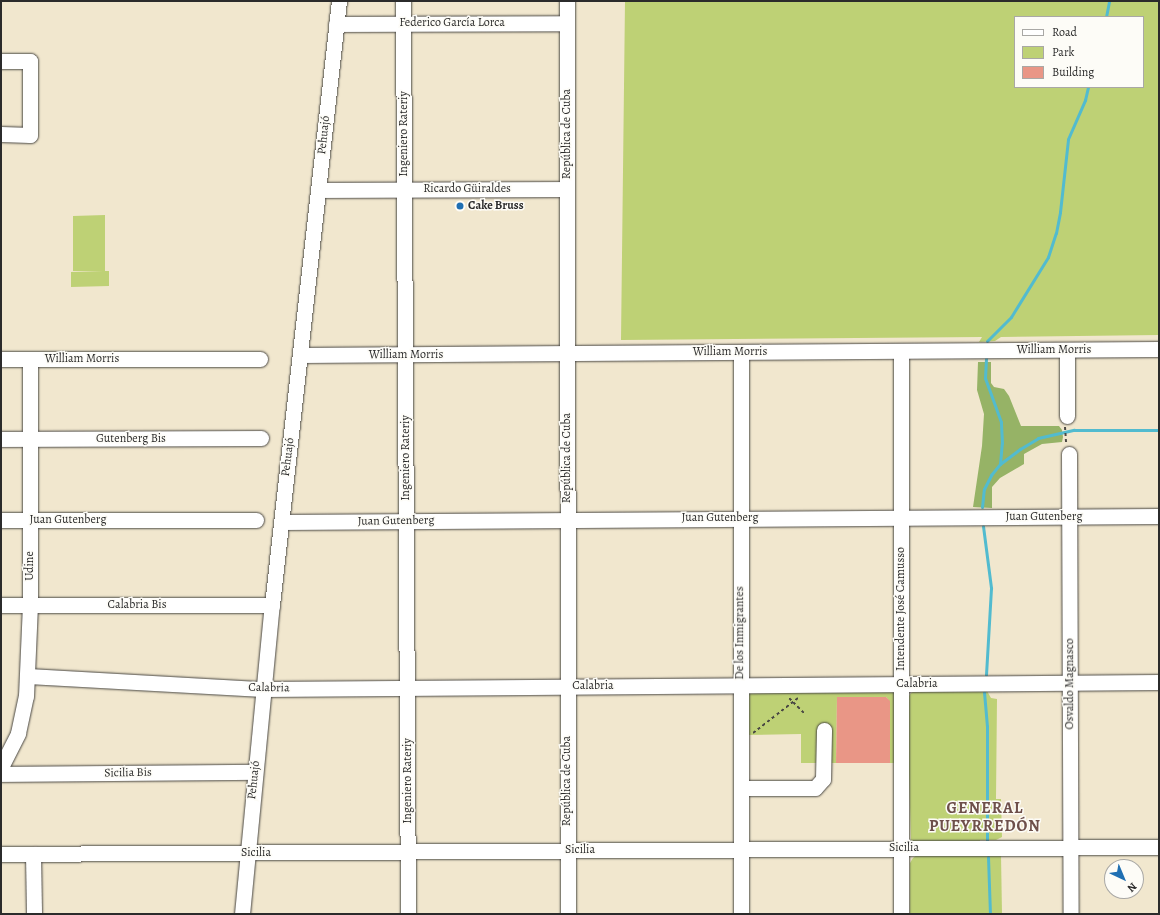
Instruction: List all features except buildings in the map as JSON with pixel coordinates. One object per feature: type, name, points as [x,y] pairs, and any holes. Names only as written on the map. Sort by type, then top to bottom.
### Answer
[{"type":"street","name":"Pehuajó","points":[[242,914],[263,689],[339,1]]},
{"type":"street","name":"Ingeniero Rateriy","points":[[404,1],[408,914]]},
{"type":"street","name":"República de Cuba","points":[[567,1],[568,914]]},
{"type":"street","name":"Federico García Lorca","points":[[336,24],[567,23]]},
{"type":"street","points":[[1,60],[30,61],[30,135],[1,134]]},
{"type":"street","name":"Ricardo Güiraldes","points":[[318,190],[567,189]]},
{"type":"street","name":"William Morris","points":[[300,355],[1159,349]]},
{"type":"street","points":[[1066,423],[1067,350]]},
{"type":"street","name":"Intendente José Camusso","points":[[901,351],[901,914]]},
{"type":"street","name":"De los Inmigrantes","points":[[741,352],[741,914]]},
{"type":"street","name":"William Morris","points":[[1,359],[260,359]]},
{"type":"street","name":"Udine","points":[[1,767],[18,733],[24,714],[28,676],[30,605],[30,359]]},
{"type":"street","name":"Gutenberg Bis","points":[[1,439],[261,438]]},
{"type":"street","name":"Osvaldo Magnasco","points":[[1068,454],[1071,914]]},
{"type":"street","name":"Juan Gutenberg","points":[[281,522],[1159,516]]},
{"type":"street","name":"Juan Gutenberg","points":[[1,520],[256,520]]},
{"type":"street","name":"Calabria Bis","points":[[1,605],[272,605]]},
{"type":"street","name":"Calabria","points":[[28,676],[263,689],[1159,682]]},
{"type":"street","points":[[741,788],[815,788],[823,779],[824,730]]},
{"type":"street","name":"Sicilia Bis","points":[[1,774],[255,772]]},
{"type":"street","name":"Sicilia","points":[[1,854],[1159,847]]},
{"type":"street","points":[[33,854],[34,914]]},
{"type":"path","points":[[1066,423],[1066,435]]},
{"type":"path","points":[[776,685],[804,713]]},
{"type":"path","points":[[751,735],[800,696]]},
{"type":"green space","points":[[625,1],[1159,1],[1159,335],[1001,337],[995,341],[979,342],[982,337],[621,340]]},
{"type":"green space","points":[[105,215],[105,271],[109,271],[109,286],[71,287],[71,272],[103,271],[73,271],[73,216]]},
{"type":"green space","points":[[978,362],[991,362],[991,383],[994,387],[1004,389],[1009,396],[1021,426],[1059,426],[1062,430],[1063,437],[1062,442],[1042,444],[1024,454],[1024,464],[1000,478],[992,487],[992,508],[973,507],[982,446],[984,414],[977,390]]},
{"type":"green space","points":[[917,690],[987,691],[991,698],[997,699],[996,799],[1001,799],[1002,837],[996,840],[980,840],[980,844],[911,843],[907,699],[911,693]]},
{"type":"green space","points":[[895,691],[899,763],[890,763],[890,702],[886,697],[837,697],[836,763],[801,763],[801,734],[744,735],[746,692]]},
{"type":"green space","points":[[917,855],[1001,855],[1002,914],[910,914],[910,863]]},
{"type":"waterway","points":[[1106,16],[1109,1]]},
{"type":"waterway","points":[[987,341],[1011,317],[1048,257],[1056,233],[1060,212],[1068,139],[1085,100],[1088,88]]},
{"type":"waterway","points":[[982,507],[984,489],[991,475],[1000,464],[1002,443],[1001,422],[985,378],[986,357]]},
{"type":"waterway","points":[[1000,464],[1038,438],[1074,430],[1159,430]]},
{"type":"waterway","points":[[983,526],[991,588],[986,675]]},
{"type":"waterway","points":[[984,692],[987,726],[987,840]]},
{"type":"waterway","points":[[988,857],[990,914]]},
{"type":"place","name":"Cake Bruss","points":[[460,206]]},
{"type":"district","name":"GENERAL PUEYRREDÓN","points":[[985,817]]}]
